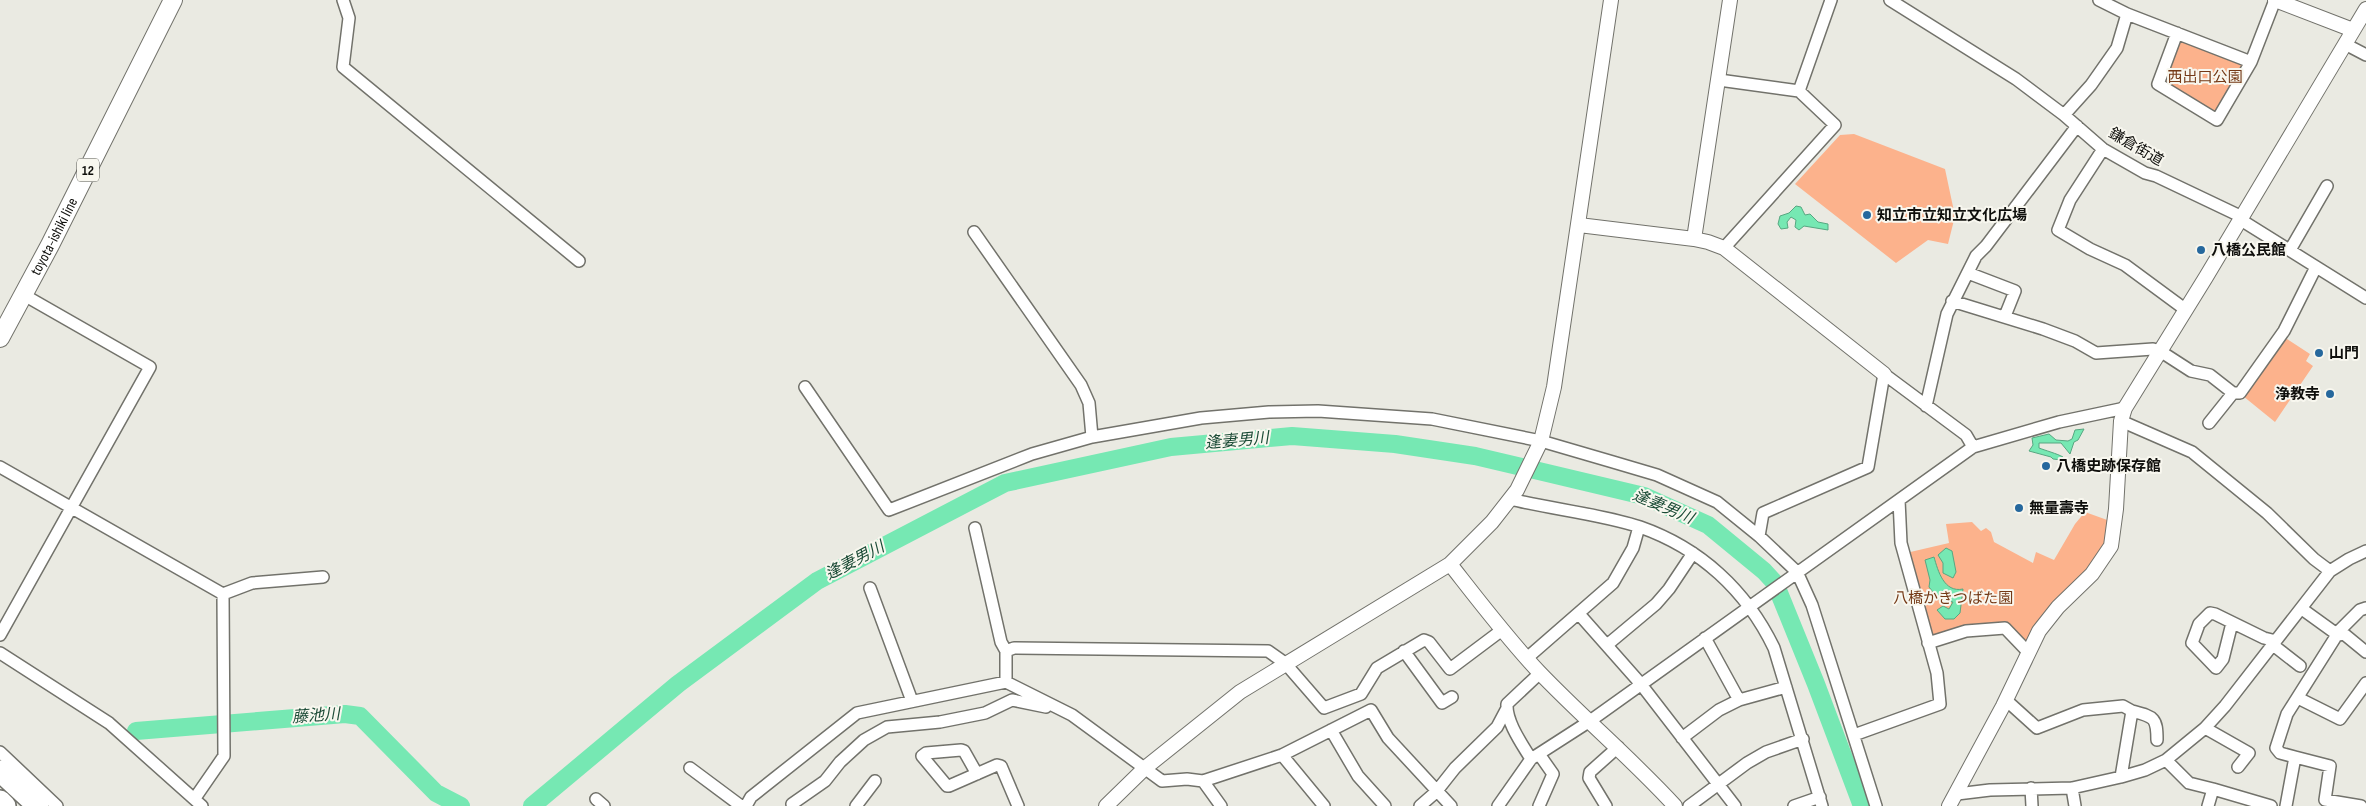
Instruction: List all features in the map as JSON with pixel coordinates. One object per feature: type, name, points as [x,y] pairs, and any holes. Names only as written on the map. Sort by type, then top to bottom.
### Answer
[{"type":"highway","points":[[0,771],[38,806]]},
{"type":"highway","points":[[0,802],[5,806]]},
{"type":"main road","name":"toyota-ishiki line","points":[[0,338],[24,295],[173,0]]},
{"type":"main road","points":[[0,762],[48,806]]},
{"type":"street","points":[[343,0],[349,18],[343,67],[579,261]]},
{"type":"street","points":[[1106,806],[1145,768],[1240,692],[1450,564],[1492,522],[1513,495],[1539,446],[1554,386],[1611,0]]},
{"type":"street","points":[[1694,239],[1730,0]]},
{"type":"street","points":[[1799,91],[1831,0]]},
{"type":"street","name":"鎌倉街道","points":[[1890,0],[2016,79],[2064,115],[2102,149],[2145,173],[2156,176],[2238,215],[2241,220],[2366,298]]},
{"type":"street","points":[[2100,0],[2127,14],[2251,62]]},
{"type":"street","points":[[2176,33],[2158,84],[2217,120],[2251,62],[2275,0],[2353,30]]},
{"type":"street","points":[[1949,806],[2006,700],[2039,631],[2058,607],[2092,574],[2111,546],[2116,509],[2123,415],[2366,9]]},
{"type":"street","points":[[2064,115],[2091,85],[2117,48],[2127,14]]},
{"type":"street","points":[[2346,44],[2366,55]]},
{"type":"street","points":[[1718,80],[1799,91],[1835,125],[1724,248]]},
{"type":"street","points":[[1926,406],[1942,331],[1952,301],[1976,256],[1986,246],[2077,126]]},
{"type":"street","points":[[2102,149],[2070,200],[2058,230],[2090,249],[2125,265],[2186,310]]},
{"type":"street","points":[[2290,250],[2327,186]]},
{"type":"street","points":[[1579,225],[1694,239],[1724,248],[1884,374],[1966,435],[1973,447]]},
{"type":"street","points":[[974,232],[1081,385],[1089,404],[1092,437]]},
{"type":"street","points":[[1952,301],[2005,316],[2075,341],[2096,353],[2153,349],[2160,351],[2191,371],[2210,375],[2233,393],[2240,394],[2284,331],[2316,267]]},
{"type":"street","points":[[1968,273],[2015,292],[2005,316]]},
{"type":"street","points":[[0,635],[150,367],[24,295]]},
{"type":"street","points":[[1759,536],[1763,513],[1868,467],[1884,374]]},
{"type":"street","points":[[804,387],[889,510],[1032,454],[1092,437],[1201,418],[1269,412],[1318,411],[1432,419],[1674,482],[1717,502],[1759,536],[1795,574],[1812,605],[1876,806]]},
{"type":"street","points":[[2210,424],[2233,393]]},
{"type":"street","points":[[1498,806],[1535,756],[1590,721],[1640,683],[1973,447],[2059,422],[2123,415],[2192,452],[2268,513],[2314,559],[2330,571]]},
{"type":"street","points":[[0,467],[223,594]]},
{"type":"street","points":[[1513,495],[1638,527],[1693,553],[1724,576],[1750,606],[1774,648],[1803,739],[1821,801],[1794,806]]},
{"type":"street","points":[[1854,735],[1940,704],[1937,673],[1901,543],[1899,500]]},
{"type":"street","points":[[1527,658],[1613,583],[1633,548],[1638,527]]},
{"type":"street","points":[[975,528],[1001,642],[1006,650],[1006,682]]},
{"type":"street","points":[[1956,794],[2031,788],[2072,788],[2121,777],[2166,760],[2206,728],[2302,609],[2330,571],[2366,551]]},
{"type":"street","points":[[1607,644],[1656,604],[1669,589],[1693,553]]},
{"type":"street","points":[[1450,564],[1502,630],[1540,673],[1618,746],[1675,806]]},
{"type":"street","points":[[223,594],[252,583],[324,577]]},
{"type":"street","points":[[870,588],[912,700]]},
{"type":"street","points":[[0,653],[94,711],[198,802],[224,756],[223,594]]},
{"type":"street","points":[[2361,806],[2325,800],[2330,766],[2280,753],[2276,748],[2287,714],[2338,635],[2351,618],[2366,608]]},
{"type":"street","points":[[2302,609],[2338,635],[2344,634],[2366,652]]},
{"type":"street","points":[[2232,623],[2223,659],[2216,668],[2192,643],[2199,624],[2210,613],[2215,614],[2274,643],[2300,666]]},
{"type":"street","points":[[1579,614],[1640,683],[1735,806]]},
{"type":"street","points":[[1928,643],[1966,631],[2005,628],[2028,652]]},
{"type":"street","points":[[1006,650],[1014,648],[1268,650],[1285,663],[1324,708],[1361,694],[1377,668],[1426,640],[1450,669],[1502,630]]},
{"type":"street","points":[[1705,638],[1739,700]]},
{"type":"street","points":[[1404,651],[1442,703],[1452,697]]},
{"type":"street","points":[[1420,806],[1436,792],[1455,768],[1496,727],[1506,710],[1507,704],[1540,673]]},
{"type":"street","points":[[746,806],[751,797],[851,716],[868,709],[1006,682],[1072,715],[1162,781],[1187,779],[1203,781],[1282,755],[1371,710]]},
{"type":"street","points":[[2298,698],[2340,719],[2366,683]]},
{"type":"street","points":[[1682,738],[1719,710],[1739,700],[1786,687]]},
{"type":"street","points":[[1361,694],[1388,738],[1450,806]]},
{"type":"street","points":[[792,804],[825,781],[840,762],[864,740],[887,728],[940,722],[986,713],[1012,700],[1060,710]]},
{"type":"street","points":[[2006,700],[2037,728],[2083,710],[2123,706],[2132,711],[2151,716],[2156,722],[2157,740]]},
{"type":"street","points":[[1506,710],[1518,736],[1553,774],[1539,806]]},
{"type":"street","points":[[2121,777],[2132,711]]},
{"type":"street","points":[[2206,728],[2249,753],[2238,767]]},
{"type":"street","points":[[1331,730],[1358,776],[1385,806]]},
{"type":"street","points":[[1689,806],[1747,763],[1766,752],[1803,739]]},
{"type":"street","points":[[1606,806],[1589,778],[1590,772],[1618,746]]},
{"type":"street","points":[[0,752],[57,806]]},
{"type":"street","points":[[1282,755],[1324,806]]},
{"type":"street","points":[[2286,806],[2295,757]]},
{"type":"street","points":[[2166,760],[2189,783],[2271,806]]},
{"type":"street","points":[[977,774],[997,765],[1001,766],[1018,806]]},
{"type":"street","points":[[690,768],[741,806]]},
{"type":"street","points":[[856,806],[875,781]]},
{"type":"street","points":[[1203,781],[1220,806]]},
{"type":"street","points":[[2031,788],[2032,806]]},
{"type":"street","points":[[2072,788],[2075,806]]},
{"type":"street","points":[[2208,806],[2213,789]]},
{"type":"green space","name":"西出口公園","points":[[2185,41],[2242,64],[2244,68],[2217,110],[2214,111],[2168,84],[2165,80],[2180,43]]},
{"type":"green space","points":[[1854,134],[1945,169],[1955,216],[1948,244],[1928,240],[1896,263],[1795,184],[1840,135]]},
{"type":"green space","points":[[2287,339],[2310,354],[2306,361],[2313,366],[2275,422],[2243,396],[2281,344]]},
{"type":"green space","name":"八橋かきつばた園","points":[[2085,512],[2110,521],[2109,535],[2091,568],[2025,645],[2008,625],[1936,638],[1929,635],[1906,553],[1949,543],[1946,524],[1972,522],[1981,531],[1986,528],[1991,532],[1994,542],[2033,563],[2036,552],[2054,560],[2075,524]]},
{"type":"shaded area","points":[[1796,206],[1801,207],[1805,215],[1810,214],[1818,222],[1828,224],[1828,230],[1804,226],[1799,230],[1795,227],[1796,220],[1791,217],[1787,222],[1788,228],[1781,229],[1778,224],[1780,216],[1789,213]]},
{"type":"shaded area","points":[[2084,429],[2078,440],[2074,442],[2070,454],[2061,443],[2039,443],[2039,448],[2063,457],[2062,460],[2029,451],[2033,445],[2032,438],[2049,434],[2056,440],[2068,441],[2072,439],[2075,430]]},
{"type":"shaded area","points":[[1946,548],[1952,551],[1956,572],[1953,578],[1943,573],[1943,563],[1938,555]]},
{"type":"shaded area","points":[[1934,557],[1943,580],[1951,588],[1963,589],[1960,613],[1954,619],[1945,619],[1937,610],[1943,606],[1949,609],[1953,602],[1939,600],[1929,587],[1930,580],[1925,560]]},
{"type":"waterway","name":"逢妻男川","points":[[532,806],[678,684],[817,581],[1005,483],[1171,447],[1292,436],[1395,444],[1475,456],[1644,496],[1708,525],[1764,571],[1775,583],[1862,806]]},
{"type":"waterway","name":"藤池川","points":[[136,731],[345,714],[360,716],[436,793],[461,806]]},
{"type":"place","name":"知立市立知立文化広場","points":[[1867,215]]},
{"type":"place","name":"八橋公民館","points":[[2201,250]]},
{"type":"place","name":"山門","points":[[2319,353]]},
{"type":"place","name":"浄教寺","points":[[2330,394]]},
{"type":"place","name":"八橋史跡保存館","points":[[2046,466]]},
{"type":"place","name":"無量壽寺","points":[[2019,508]]}]
